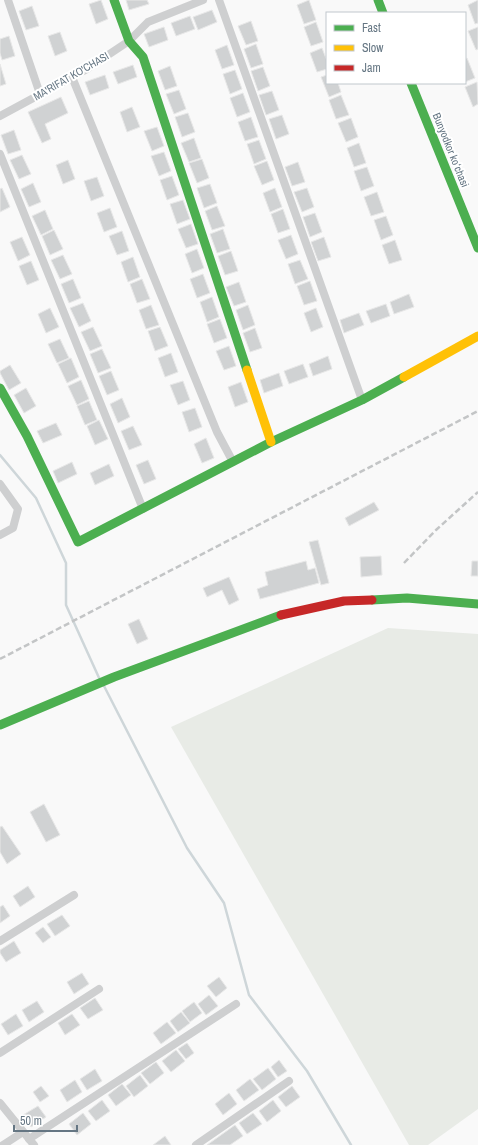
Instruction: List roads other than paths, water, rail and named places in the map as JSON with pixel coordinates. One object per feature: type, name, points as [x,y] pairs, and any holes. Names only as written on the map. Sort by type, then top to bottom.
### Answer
[{"type":"street","points":[[8,0],[40,94]]},
{"type":"street","points":[[114,0],[128,41],[143,57],[271,442]]},
{"type":"street","name":"MA'RIFAT KO'CHASI","points":[[0,116],[87,69],[128,41],[148,22],[203,0]]},
{"type":"street","points":[[219,0],[362,400]]},
{"type":"street","points":[[378,0],[383,12]]},
{"type":"street","points":[[72,77],[217,432],[233,462]]},
{"type":"street","name":"Bunyodkor koʻchasi","points":[[411,84],[478,248]]},
{"type":"street","points":[[0,154],[143,509]]},
{"type":"street","points":[[0,388],[27,436],[78,542],[271,442],[362,400],[478,336]]},
{"type":"street","points":[[0,484],[18,509],[13,528],[0,535]]},
{"type":"street","points":[[0,725],[114,677],[286,613],[344,600],[407,598],[478,604]]},
{"type":"street","points":[[0,941],[74,895]]},
{"type":"street","points":[[0,1053],[98,989]]},
{"type":"street","points":[[0,1103],[31,1142],[236,1004]]},
{"type":"street","points":[[196,1145],[289,1081]]},
{"type":"street","points":[[3,1145],[23,1132]]},
{"type":"waterway","points":[[0,455],[36,498],[66,563],[66,605],[100,680]]},
{"type":"waterway","points":[[103,684],[187,848],[224,903],[249,995],[307,1071],[351,1145]]},
{"type":"railway","points":[[0,659],[478,411]]},
{"type":"railway","points":[[404,563],[436,530],[478,492]]}]
